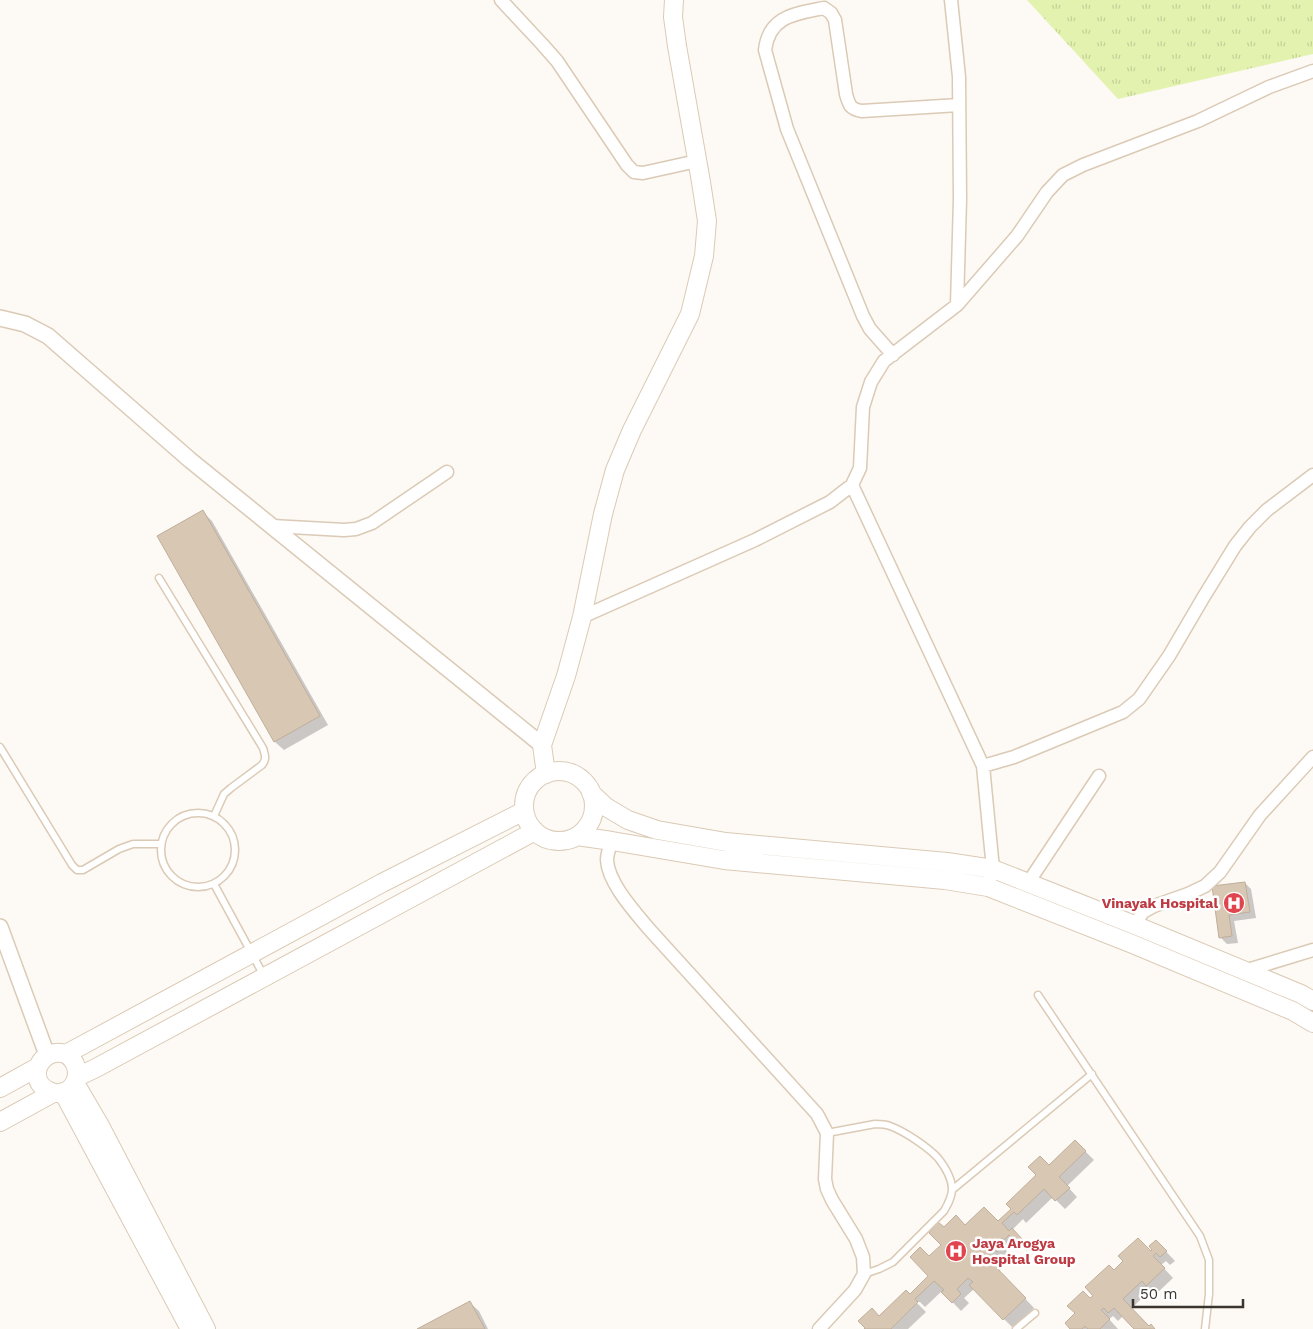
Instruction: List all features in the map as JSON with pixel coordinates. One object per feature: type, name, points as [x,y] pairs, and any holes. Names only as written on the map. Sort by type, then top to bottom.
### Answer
[{"type":"main road","points":[[546,774],[542,745],[566,676],[582,617],[603,514],[615,470],[632,430],[690,314],[704,256],[707,221],[677,46],[673,17],[674,0]]},
{"type":"main road","points":[[592,793],[594,806],[592,820],[586,829],[577,836],[566,840],[555,841],[534,831],[524,811],[525,799],[529,788],[536,780],[546,774],[559,771],[573,774],[584,782],[606,807],[628,820],[657,830],[726,842],[947,862],[993,869],[1309,996]]},
{"type":"main road","points":[[66,1054],[382,884],[524,811]]},
{"type":"main road","points":[[0,1122],[534,831]]},
{"type":"main road","points":[[577,836],[724,860],[945,880],[988,887],[1130,943],[1293,1011],[1313,1023]]},
{"type":"main road","points":[[0,1088],[56,1052],[66,1054],[76,1066],[67,1086]]},
{"type":"main road","points":[[42,1061],[38,1078],[44,1088],[67,1086]]},
{"type":"main road","points":[[67,1086],[190,1329]]},
{"type":"main road","points":[[67,1086],[99,1124],[206,1329]]},
{"type":"street","points":[[501,0],[557,61],[627,165],[634,172],[643,173],[697,160]]},
{"type":"street","points":[[950,0],[959,77],[960,199],[957,305]]},
{"type":"street","points":[[892,355],[870,329],[787,129],[765,50],[766,39],[777,22],[810,5],[824,8],[835,20],[846,94],[849,105],[855,110],[959,105]]},
{"type":"street","points":[[582,617],[755,540],[830,502],[852,486],[860,468],[863,407],[871,382],[884,361],[957,305],[1017,236],[1047,192],[1063,175],[1083,164],[1198,121],[1269,87],[1313,71]]},
{"type":"street","points":[[0,318],[25,324],[48,336],[190,460],[542,745]]},
{"type":"street","points":[[272,526],[356,529],[372,523],[447,472]]},
{"type":"street","points":[[983,766],[1106,720],[1123,712],[1139,699],[1170,656],[1235,546],[1267,510],[1313,474]]},
{"type":"street","points":[[852,486],[983,766],[993,869],[988,887]]},
{"type":"street","points":[[1136,926],[1143,912],[1205,886],[1220,872],[1260,815],[1313,757]]},
{"type":"street","points":[[1028,883],[1099,776]]},
{"type":"street","points":[[612,841],[607,859],[611,875],[625,899],[649,929],[817,1114],[827,1133],[825,1179],[827,1189],[856,1239],[863,1257],[864,1274],[855,1290],[819,1329]]},
{"type":"street","points":[[0,927],[42,1061]]},
{"type":"street","points":[[1244,971],[1313,950]]},
{"type":"street","points":[[1293,1011],[1309,996]]},
{"type":"lane","points":[[159,578],[263,748],[266,756],[262,766],[224,794],[214,816]]},
{"type":"lane","points":[[0,747],[76,870],[82,870],[133,844],[161,844]]},
{"type":"lane","points":[[196,812],[209,813],[221,819],[230,829],[235,841],[236,854],[232,866],[224,877],[214,884],[203,887],[191,887],[180,883],[164,867],[161,856],[161,844],[165,832],[172,822],[184,814],[196,812]]},
{"type":"lane","points":[[214,884],[264,977]]},
{"type":"lane","points":[[1038,995],[1200,1236],[1209,1260],[1209,1294],[1205,1329]]},
{"type":"lane","points":[[952,1190],[1092,1074]]},
{"type":"lane","points":[[827,1133],[875,1124],[890,1126],[914,1139],[937,1157],[949,1174],[952,1190],[950,1200],[944,1211],[893,1262],[864,1274]]},
{"type":"lane","points":[[1016,1329],[1035,1312]]},
{"type":"green space","points":[[1027,0],[1313,0],[1313,54],[1118,99]]},
{"type":"building","points":[[203,510],[320,716],[274,742],[157,536]]},
{"type":"building","points":[[1245,882],[1250,912],[1229,915],[1232,936],[1219,938],[1212,886]]},
{"type":"building","points":[[1075,1140],[1086,1151],[1059,1177],[1070,1188],[1055,1201],[1044,1189],[1017,1215],[1014,1212],[1002,1223],[1009,1231],[1012,1228],[1022,1239],[1017,1243],[1009,1235],[1004,1240],[1002,1238],[998,1241],[1002,1246],[997,1252],[992,1246],[987,1251],[994,1259],[991,1262],[1026,1298],[1003,1320],[969,1285],[973,1282],[968,1278],[957,1289],[961,1294],[952,1303],[941,1292],[944,1290],[934,1281],[915,1299],[918,1302],[891,1329],[864,1329],[858,1321],[872,1308],[879,1316],[906,1290],[910,1294],[928,1276],[910,1257],[920,1247],[929,1256],[941,1245],[929,1233],[938,1222],[944,1227],[956,1215],[965,1225],[984,1207],[998,1221],[1011,1209],[1006,1204],[1036,1175],[1028,1167],[1040,1156],[1049,1165]]},
{"type":"building","points":[[1138,1238],[1151,1251],[1149,1246],[1156,1240],[1167,1251],[1160,1257],[1156,1253],[1153,1256],[1165,1268],[1146,1286],[1142,1281],[1123,1299],[1149,1326],[1151,1324],[1155,1329],[1134,1329],[1114,1308],[1108,1313],[1104,1308],[1101,1310],[1110,1319],[1100,1329],[1088,1329],[1085,1326],[1082,1329],[1070,1329],[1065,1323],[1075,1313],[1067,1306],[1083,1291],[1090,1298],[1093,1296],[1085,1287],[1109,1265],[1114,1270],[1123,1261],[1118,1256]]},
{"type":"building","points":[[470,1301],[485,1329],[417,1329]]},
{"type":"place","name":"Vinayak Hospital","points":[[1234,903]]},
{"type":"place","name":"Jaya Arogya Hospital Group","points":[[956,1251]]}]
